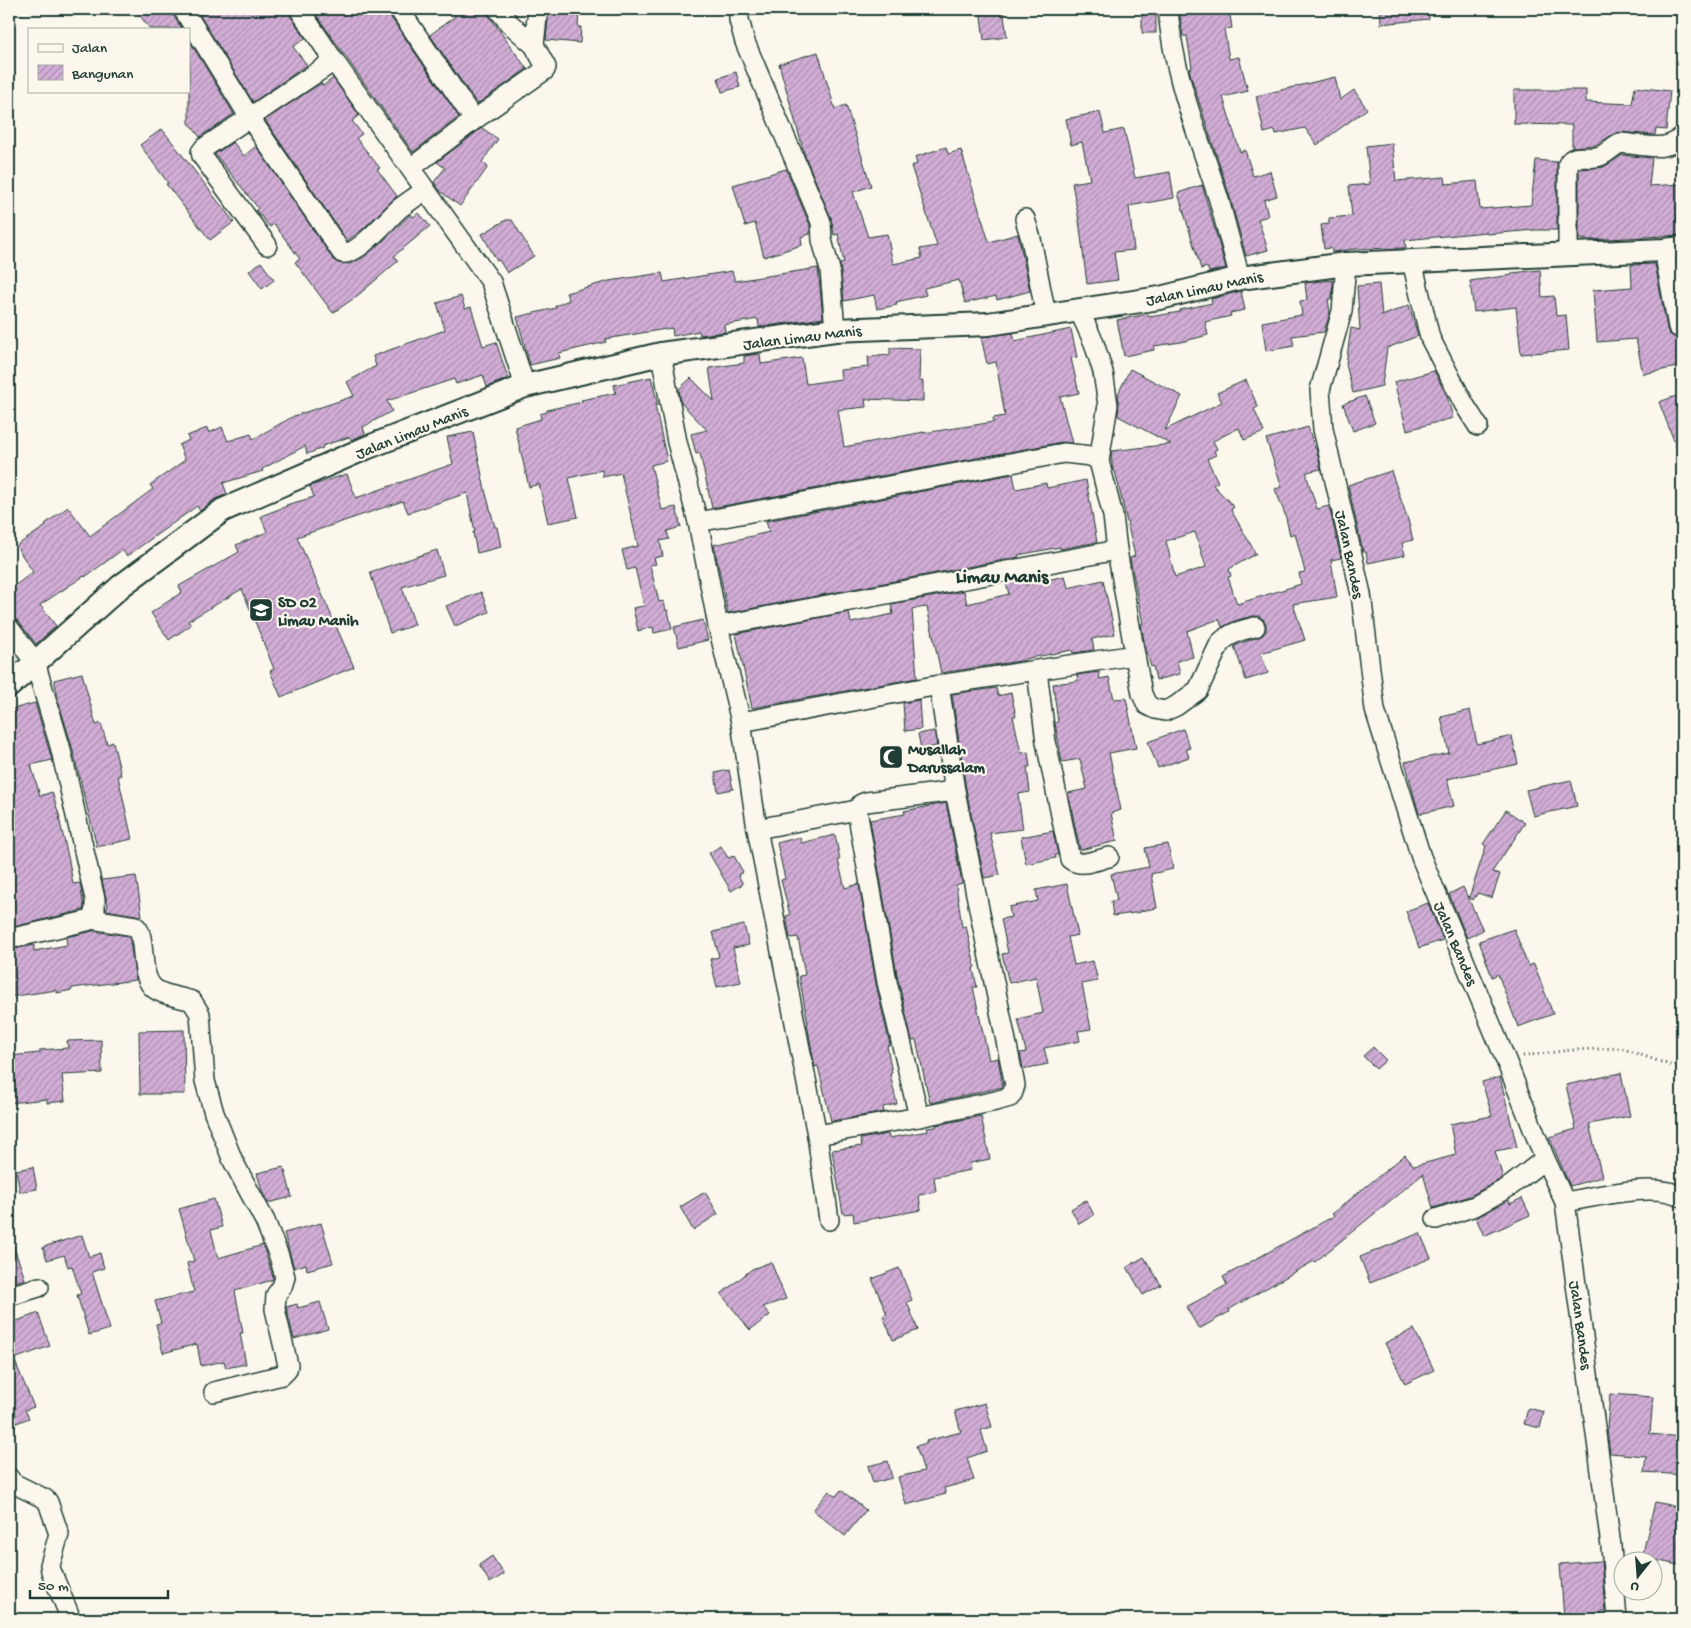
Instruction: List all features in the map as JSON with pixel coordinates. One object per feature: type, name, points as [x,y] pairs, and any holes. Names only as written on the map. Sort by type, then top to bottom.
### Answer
[{"type":"street","points":[[183,9],[250,118],[342,253],[351,252],[400,208],[425,190]]},
{"type":"street","points":[[299,9],[491,282],[525,386]]},
{"type":"street","points":[[398,9],[474,120]]},
{"type":"street","points":[[411,168],[474,120],[545,70],[545,64],[534,45],[509,23],[498,9]]},
{"type":"street","points":[[534,45],[538,9]]},
{"type":"street","points":[[739,9],[739,20],[745,42],[821,222],[822,240],[830,270],[835,330]]},
{"type":"street","points":[[1168,9],[1173,52],[1180,84],[1219,201],[1240,278]]},
{"type":"street","points":[[267,246],[201,152],[204,148],[334,61]]},
{"type":"street","points":[[1568,253],[1569,161],[1574,158],[1600,157],[1620,143],[1667,146],[1678,141],[1682,136]]},
{"type":"street","points":[[1025,219],[1031,239],[1046,315]]},
{"type":"street","points":[[1673,249],[1678,327]]},
{"type":"street","name":"Jalan Limau Manis","points":[[9,686],[121,586],[224,510],[366,448],[525,386],[661,354],[835,330],[988,324],[1160,298],[1240,278],[1346,264],[1673,249]]},
{"type":"street","points":[[1412,260],[1430,338],[1464,404],[1478,426]]},
{"type":"street","name":"Jalan Bandes","points":[[1346,264],[1342,312],[1320,390],[1323,429],[1361,594],[1374,710],[1421,857],[1545,1159],[1565,1202],[1609,1537],[1617,1619]]},
{"type":"street","points":[[1080,310],[1094,343],[1103,372],[1108,405],[1099,461],[1113,516],[1117,550],[1142,694],[1147,705],[1155,709],[1165,710],[1176,706],[1198,690],[1220,643],[1225,637],[1254,626]]},
{"type":"street","points":[[661,354],[677,442],[698,522],[718,626],[741,722],[757,829],[817,1135],[829,1220]]},
{"type":"street","points":[[698,522],[1064,452],[1091,456],[1099,461]]},
{"type":"street","points":[[718,626],[1117,550]]},
{"type":"street","points":[[9,628],[35,662],[60,746],[95,899],[92,919]]},
{"type":"street","points":[[741,722],[939,685],[1135,655]]},
{"type":"street","points":[[1037,671],[1046,742],[1070,859],[1080,864],[1108,857]]},
{"type":"street","points":[[817,1135],[996,1101],[1010,1096],[1015,1085],[955,791],[939,685]]},
{"type":"street","points":[[757,829],[856,810],[861,804],[866,802],[955,791]]},
{"type":"street","points":[[856,810],[888,982],[919,1117]]},
{"type":"street","points":[[9,939],[78,924],[92,919],[135,926],[140,933],[146,974],[153,988],[192,1001],[200,1014],[205,1081],[214,1114],[233,1161],[265,1221],[279,1256],[284,1277],[282,1287],[276,1295],[276,1309],[288,1365],[287,1370],[282,1375],[214,1392]]},
{"type":"street","points":[[1436,1219],[1475,1206],[1509,1187],[1545,1159]]},
{"type":"street","points":[[1565,1202],[1630,1190],[1674,1192],[1682,1197]]},
{"type":"street","points":[[9,1296],[39,1287]]},
{"type":"street","points":[[9,1478],[13,1483],[48,1502],[60,1534],[50,1566],[71,1619]]},
{"type":"path","points":[[1505,1058],[1571,1050],[1621,1048],[1670,1064],[1682,1064]]},
{"type":"building","points":[[135,9],[172,9],[173,15],[181,28],[149,28]]},
{"type":"building","points":[[196,9],[288,9],[305,38],[293,47],[307,65],[253,102]]},
{"type":"building","points":[[312,9],[385,9],[459,117],[413,152]]},
{"type":"building","points":[[450,9],[487,9],[489,16],[527,69],[477,104],[430,35],[455,16]]},
{"type":"building","points":[[549,9],[579,9],[578,27],[581,27],[580,43],[546,40]]},
{"type":"building","points":[[980,9],[1003,9],[1007,37],[984,40]]},
{"type":"building","points":[[1142,9],[1156,10],[1156,33],[1142,33]]},
{"type":"building","points":[[1179,9],[1229,9],[1232,28],[1224,29],[1229,59],[1239,57],[1248,91],[1223,97],[1240,152],[1245,150],[1253,176],[1270,171],[1277,196],[1264,200],[1268,216],[1258,219],[1268,250],[1246,256],[1230,197],[1189,69],[1192,68],[1187,36],[1183,36]]},
{"type":"building","points":[[1380,9],[1429,9],[1429,19],[1381,24]]},
{"type":"building","points":[[190,42],[234,114],[200,137],[189,123]]},
{"type":"building","points":[[818,52],[835,109],[846,105],[871,186],[853,192],[868,237],[887,234],[893,264],[922,258],[920,249],[937,246],[911,166],[917,164],[915,157],[946,147],[948,154],[961,150],[989,242],[1018,234],[1030,291],[997,300],[996,296],[965,303],[959,280],[924,288],[926,295],[896,302],[897,305],[877,309],[874,295],[844,301],[840,264],[844,263],[838,234],[834,235],[831,218],[805,156],[779,64]]},
{"type":"building","points":[[736,72],[740,87],[722,92],[718,78]]},
{"type":"building","points":[[1335,77],[1340,100],[1354,90],[1367,109],[1317,145],[1305,128],[1276,134],[1275,130],[1264,133],[1256,96]]},
{"type":"building","points":[[333,78],[359,115],[352,121],[362,134],[356,138],[380,168],[377,169],[397,196],[364,228],[347,241],[265,120],[321,83],[323,86]]},
{"type":"building","points":[[1635,87],[1670,91],[1666,130],[1656,129],[1655,135],[1620,132],[1596,145],[1572,147],[1572,125],[1514,124],[1514,90],[1586,90],[1586,102],[1632,104]]},
{"type":"building","points":[[1100,112],[1105,133],[1124,129],[1135,178],[1170,172],[1174,198],[1129,206],[1134,250],[1114,252],[1118,280],[1087,284],[1072,183],[1090,180],[1082,142],[1071,145],[1066,119]]},
{"type":"building","points":[[482,128],[498,139],[482,162],[488,167],[460,206],[440,191],[434,182],[445,168],[437,162]]},
{"type":"building","points":[[162,129],[234,222],[210,240],[166,184],[168,183],[140,145]]},
{"type":"building","points":[[233,142],[244,156],[256,146],[333,259],[338,263],[350,264],[362,258],[380,244],[411,214],[413,217],[419,213],[430,226],[394,256],[398,261],[357,296],[333,313],[295,262],[300,259],[274,224],[270,227],[256,210],[258,208],[215,154]]},
{"type":"building","points":[[1392,143],[1396,181],[1445,177],[1446,184],[1477,181],[1480,209],[1531,205],[1536,160],[1557,162],[1557,230],[1487,234],[1486,232],[1405,240],[1406,248],[1355,249],[1332,252],[1331,248],[1324,249],[1321,225],[1329,224],[1329,218],[1352,216],[1349,186],[1370,184],[1366,146]]},
{"type":"building","points":[[1622,155],[1652,158],[1649,186],[1682,184],[1682,235],[1579,239],[1579,169],[1604,167]]},
{"type":"building","points":[[786,169],[810,225],[810,234],[801,237],[802,245],[764,257],[755,223],[745,226],[733,185]]},
{"type":"building","points":[[1202,185],[1226,268],[1209,272],[1207,267],[1201,269],[1178,193]]},
{"type":"building","points":[[506,220],[512,220],[534,256],[507,273],[499,260],[497,261],[482,234]]},
{"type":"building","points":[[261,262],[274,280],[262,289],[249,271]]},
{"type":"building","points":[[1655,264],[1667,329],[1669,334],[1674,337],[1682,337],[1682,366],[1643,374],[1636,339],[1597,342],[1593,290],[1632,287],[1631,265]]},
{"type":"building","points":[[818,268],[823,318],[759,327],[758,319],[724,325],[725,332],[700,335],[699,331],[673,336],[672,328],[605,339],[606,342],[559,353],[560,358],[530,365],[517,317],[556,308],[555,306],[569,300],[566,293],[609,281],[662,273],[664,282],[732,271],[735,281]]},
{"type":"building","points":[[1540,270],[1542,297],[1554,296],[1556,316],[1566,315],[1569,350],[1521,354],[1516,307],[1474,312],[1470,281]]},
{"type":"building","points":[[1333,280],[1332,299],[1328,299],[1330,313],[1324,332],[1292,336],[1294,346],[1266,351],[1262,322],[1302,315],[1300,301],[1307,300],[1305,283]]},
{"type":"building","points":[[1379,284],[1382,316],[1409,305],[1418,336],[1387,348],[1382,386],[1353,393],[1346,364],[1351,328],[1360,330],[1357,286]]},
{"type":"building","points":[[1241,291],[1245,310],[1230,313],[1231,316],[1205,322],[1208,335],[1154,346],[1154,350],[1124,356],[1117,320],[1148,314],[1149,317],[1180,312],[1180,310],[1212,303],[1211,299]]},
{"type":"building","points":[[461,296],[465,309],[471,307],[483,346],[496,342],[508,378],[487,387],[483,375],[456,384],[454,379],[387,401],[392,411],[363,427],[365,434],[351,440],[349,437],[322,446],[323,448],[307,454],[305,446],[262,469],[263,471],[223,483],[227,494],[215,499],[200,511],[197,506],[127,556],[122,550],[85,577],[40,605],[56,626],[36,644],[18,621],[9,616],[9,590],[33,572],[16,546],[46,526],[45,524],[68,507],[90,536],[153,489],[150,485],[185,460],[179,445],[189,440],[187,436],[207,428],[209,433],[222,427],[228,441],[251,434],[253,439],[294,416],[354,396],[347,382],[376,366],[373,356],[445,330],[437,303]]},
{"type":"building","points":[[1071,329],[1077,357],[1071,358],[1079,393],[1060,397],[1072,443],[1062,442],[712,508],[700,453],[696,454],[691,434],[707,430],[681,403],[679,389],[691,378],[714,401],[709,368],[744,363],[744,356],[760,354],[761,364],[802,358],[806,384],[841,379],[840,370],[869,367],[868,357],[890,355],[890,348],[920,349],[919,381],[923,381],[923,401],[865,399],[866,407],[838,410],[844,447],[924,432],[994,422],[993,418],[1005,416],[996,362],[987,364],[981,337],[1013,333],[1015,341]]},
{"type":"building","points":[[1130,369],[1182,396],[1165,430],[1222,402],[1217,393],[1246,380],[1258,407],[1254,409],[1264,432],[1244,440],[1239,428],[1213,441],[1217,449],[1214,451],[1216,455],[1207,459],[1218,482],[1213,485],[1234,507],[1231,510],[1256,554],[1229,569],[1231,576],[1228,577],[1237,604],[1301,584],[1299,573],[1305,572],[1295,533],[1290,535],[1285,514],[1275,489],[1282,487],[1266,439],[1308,427],[1321,469],[1307,472],[1307,477],[1317,509],[1329,506],[1341,558],[1331,560],[1337,597],[1293,604],[1305,640],[1261,653],[1268,673],[1246,680],[1234,646],[1263,635],[1266,631],[1264,620],[1259,616],[1253,616],[1237,620],[1222,627],[1219,619],[1187,631],[1193,657],[1177,661],[1180,674],[1156,680],[1144,641],[1141,624],[1143,624],[1130,558],[1135,556],[1115,471],[1113,471],[1111,455],[1112,451],[1171,444],[1118,416],[1118,394]],"holes":[[[1195,532],[1206,567],[1175,577],[1166,541]]]},
{"type":"building","points":[[1434,371],[1447,396],[1453,418],[1407,430],[1394,382]]},
{"type":"building","points":[[651,377],[658,405],[655,405],[667,461],[651,465],[662,510],[676,507],[681,527],[667,531],[669,539],[660,541],[663,556],[654,558],[656,564],[650,565],[659,602],[664,601],[672,629],[654,633],[653,627],[638,631],[633,608],[644,606],[635,568],[627,570],[622,550],[638,546],[621,473],[603,477],[602,470],[569,478],[578,517],[548,523],[539,484],[529,487],[515,427],[541,419],[540,414],[547,412],[547,410],[582,402],[581,400],[616,393],[614,385]]},
{"type":"building","points":[[1682,394],[1682,459],[1681,459],[1659,402]]},
{"type":"building","points":[[1365,396],[1375,423],[1353,431],[1343,404]]},
{"type":"building","points":[[473,432],[485,490],[495,527],[497,527],[501,547],[477,553],[467,493],[408,513],[403,501],[297,537],[354,667],[281,697],[270,671],[274,669],[242,589],[188,621],[191,625],[169,640],[151,613],[182,592],[179,586],[239,552],[236,545],[267,532],[261,516],[286,505],[314,497],[310,486],[347,474],[356,498],[453,464],[447,437]]},
{"type":"building","points":[[1391,471],[1413,540],[1402,543],[1405,555],[1368,563],[1366,552],[1363,552],[1348,485]]},
{"type":"building","points":[[1013,474],[1016,489],[1046,483],[1047,488],[1086,480],[1097,542],[1018,555],[1019,557],[728,613],[714,545],[769,532],[766,521]]},
{"type":"building","points":[[437,550],[444,575],[402,587],[415,625],[390,633],[370,572]]},
{"type":"building","points":[[1065,576],[1068,588],[1103,580],[1115,634],[1092,639],[1094,650],[1073,653],[1072,650],[1020,661],[941,673],[927,607],[912,609],[917,678],[752,708],[736,634],[849,612],[851,623],[893,614],[891,604],[964,591],[967,604],[1009,594],[1006,583],[1024,579],[1025,585]]},
{"type":"building","points":[[481,592],[489,612],[455,626],[446,606]]},
{"type":"building","points":[[703,620],[708,640],[679,647],[674,627]]},
{"type":"building","points":[[1099,672],[1100,679],[1109,677],[1114,699],[1126,698],[1136,748],[1109,753],[1121,810],[1111,813],[1117,841],[1080,850],[1068,793],[1087,789],[1080,759],[1062,762],[1055,723],[1058,722],[1053,684],[1078,681],[1077,675]]},
{"type":"building","points":[[82,673],[96,725],[101,723],[107,744],[113,742],[121,775],[118,776],[132,839],[97,847],[54,680]]},
{"type":"building","points":[[996,688],[998,696],[1011,693],[1016,716],[1013,716],[1021,753],[1028,752],[1030,767],[1027,767],[1030,792],[1018,794],[1023,829],[990,833],[1000,875],[984,878],[966,789],[952,694]]},
{"type":"building","points":[[919,700],[921,729],[905,731],[903,703]]},
{"type":"building","points":[[35,703],[52,760],[31,765],[40,796],[52,792],[60,818],[73,884],[80,883],[84,907],[83,910],[9,928],[9,710]]},
{"type":"building","points":[[1470,710],[1477,744],[1512,736],[1518,764],[1447,779],[1454,806],[1419,814],[1405,762],[1449,753],[1441,717]]},
{"type":"building","points":[[1183,729],[1190,748],[1186,749],[1189,757],[1158,768],[1148,742]]},
{"type":"building","points":[[934,731],[937,746],[921,749],[918,734]]},
{"type":"building","points":[[729,770],[733,789],[718,792],[715,773]]},
{"type":"building","points":[[1571,780],[1577,806],[1533,816],[1526,790]]},
{"type":"building","points":[[946,803],[962,883],[956,885],[962,927],[966,926],[975,967],[973,968],[977,987],[973,987],[989,1060],[998,1058],[1003,1087],[930,1103],[916,1040],[912,1041],[898,980],[870,820],[905,814],[904,811]]},
{"type":"building","points":[[1506,810],[1525,823],[1492,872],[1500,874],[1492,898],[1478,893],[1473,900],[1469,898],[1486,846],[1483,844]]},
{"type":"building","points":[[1053,831],[1058,855],[1055,855],[1056,858],[1026,864],[1021,837]]},
{"type":"building","points":[[835,835],[840,859],[838,860],[845,888],[859,884],[876,984],[890,1045],[887,1046],[892,1073],[890,1074],[897,1104],[883,1107],[884,1112],[831,1121],[818,1066],[815,1067],[799,976],[805,975],[798,937],[790,938],[786,916],[790,915],[781,880],[785,879],[777,843],[800,837],[801,843]]},
{"type":"building","points":[[1168,844],[1173,869],[1151,874],[1157,908],[1113,916],[1111,901],[1117,900],[1111,874],[1149,867],[1145,848]]},
{"type":"building","points":[[721,846],[728,858],[734,856],[743,872],[738,875],[743,884],[731,891],[709,853]]},
{"type":"building","points":[[136,876],[142,916],[106,910],[108,907],[102,880]]},
{"type":"building","points":[[1067,884],[1078,935],[1068,937],[1074,965],[1093,961],[1098,981],[1082,984],[1091,1029],[1078,1031],[1080,1041],[1044,1048],[1048,1064],[1023,1069],[1020,1053],[1026,1052],[1018,1019],[1043,1013],[1036,977],[1009,983],[1002,954],[1008,953],[1001,919],[1011,917],[1009,907],[1038,901],[1036,890]]},
{"type":"building","points":[[1463,887],[1483,930],[1467,938],[1449,894]]},
{"type":"building","points":[[1428,903],[1443,940],[1419,948],[1406,911]]},
{"type":"building","points":[[744,925],[749,945],[733,948],[741,982],[717,987],[710,959],[719,957],[713,932]]},
{"type":"building","points":[[1514,929],[1528,966],[1534,964],[1553,1014],[1518,1027],[1498,974],[1492,977],[1479,941]]},
{"type":"building","points":[[93,931],[129,936],[136,980],[72,988],[72,990],[57,993],[57,990],[9,997],[9,950],[34,945],[34,951],[67,945],[66,937]]},
{"type":"building","points":[[184,1030],[185,1094],[140,1094],[139,1031]]},
{"type":"building","points":[[101,1040],[102,1073],[62,1075],[65,1101],[47,1103],[47,1099],[9,1103],[9,1056],[40,1053],[40,1050],[68,1048],[67,1041]]},
{"type":"building","points":[[1373,1047],[1386,1060],[1376,1069],[1363,1056]]},
{"type":"building","points":[[1621,1073],[1630,1116],[1589,1124],[1602,1177],[1570,1186],[1549,1137],[1576,1129],[1566,1085]]},
{"type":"building","points":[[1500,1077],[1517,1147],[1495,1151],[1503,1178],[1470,1196],[1433,1208],[1423,1174],[1315,1262],[1228,1310],[1229,1312],[1199,1329],[1186,1307],[1227,1285],[1223,1277],[1334,1216],[1332,1214],[1405,1155],[1414,1166],[1456,1155],[1450,1124],[1492,1116],[1482,1082]]},
{"type":"building","points":[[981,1116],[990,1159],[970,1163],[971,1170],[934,1177],[936,1192],[919,1195],[921,1210],[854,1222],[853,1213],[843,1214],[832,1150],[862,1146],[860,1139],[888,1134],[889,1138],[928,1131],[927,1128],[936,1127],[936,1125]]},
{"type":"building","points":[[33,1167],[37,1189],[20,1192],[16,1170]]},
{"type":"building","points":[[284,1167],[292,1197],[268,1203],[262,1191],[257,1173]]},
{"type":"building","points":[[705,1192],[718,1214],[693,1230],[680,1207]]},
{"type":"building","points":[[1522,1198],[1530,1215],[1484,1236],[1476,1218],[1509,1200],[1510,1204]]},
{"type":"building","points":[[214,1199],[222,1227],[211,1230],[218,1258],[263,1245],[273,1277],[272,1280],[235,1291],[243,1333],[240,1333],[246,1364],[226,1368],[224,1361],[201,1366],[197,1344],[163,1353],[156,1324],[161,1323],[155,1301],[194,1292],[187,1263],[194,1261],[179,1209]]},
{"type":"building","points":[[1086,1200],[1094,1215],[1079,1224],[1071,1209]]},
{"type":"building","points":[[321,1223],[333,1263],[307,1270],[306,1264],[294,1268],[284,1233]]},
{"type":"building","points":[[1420,1233],[1431,1258],[1370,1283],[1360,1257]]},
{"type":"building","points":[[82,1235],[89,1257],[100,1253],[104,1268],[92,1272],[110,1329],[89,1335],[77,1295],[81,1294],[72,1266],[68,1267],[64,1255],[47,1260],[43,1247]]},
{"type":"building","points":[[9,1239],[11,1239],[25,1279],[9,1284]]},
{"type":"building","points":[[1144,1257],[1161,1285],[1143,1295],[1127,1267]]},
{"type":"building","points":[[771,1262],[786,1299],[763,1307],[770,1315],[750,1330],[721,1294],[752,1269]]},
{"type":"building","points":[[899,1268],[912,1300],[907,1302],[918,1330],[893,1340],[883,1316],[887,1314],[872,1279]]},
{"type":"building","points":[[320,1302],[328,1329],[294,1339],[286,1307],[297,1304],[298,1308]]},
{"type":"building","points":[[38,1313],[50,1346],[14,1359],[34,1407],[25,1410],[29,1418],[9,1426],[9,1324]]},
{"type":"building","points":[[1414,1329],[1434,1370],[1405,1384],[1385,1343]]},
{"type":"building","points":[[1610,1394],[1653,1397],[1650,1434],[1682,1437],[1682,1475],[1644,1472],[1646,1456],[1610,1453],[1607,1429]]},
{"type":"building","points":[[985,1403],[992,1427],[981,1430],[987,1451],[967,1458],[974,1480],[944,1488],[946,1494],[906,1505],[898,1477],[924,1471],[916,1446],[927,1443],[926,1441],[961,1432],[955,1411]]},
{"type":"building","points":[[1528,1408],[1544,1412],[1540,1428],[1524,1424]]},
{"type":"building","points":[[888,1461],[892,1478],[873,1483],[868,1466]]},
{"type":"building","points":[[841,1490],[866,1510],[845,1536],[813,1510],[829,1491],[836,1496]]},
{"type":"building","points":[[1655,1502],[1682,1508],[1682,1528],[1678,1547],[1682,1548],[1682,1566],[1664,1562],[1664,1550],[1644,1550]]},
{"type":"building","points":[[492,1556],[504,1574],[490,1583],[479,1565]]},
{"type":"building","points":[[1601,1561],[1605,1611],[1601,1611],[1601,1619],[1564,1619],[1560,1564]]},
{"type":"place","name":"SD 02 Limau Manih","points":[[261,610]]},
{"type":"place","name":"Musallah Darussalam","points":[[891,757]]},
{"type":"district","name":"Limau Manis","points":[[1002,575]]}]
